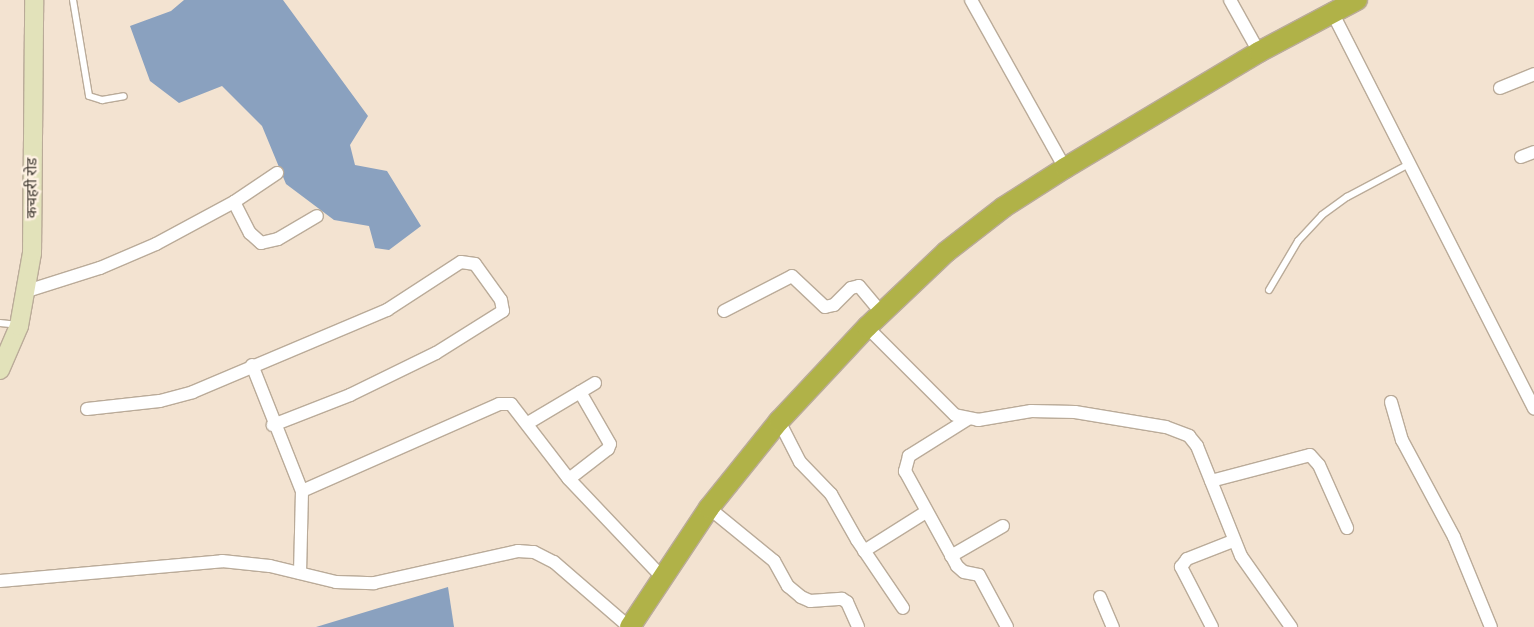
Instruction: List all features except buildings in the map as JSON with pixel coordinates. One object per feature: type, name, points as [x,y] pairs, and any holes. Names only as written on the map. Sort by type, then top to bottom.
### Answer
[{"type":"highway","points":[[629,627],[709,508],[780,421],[866,327],[953,246],[1004,207],[1065,168],[1260,52],[1356,0]]},
{"type":"main road","name":"कचहरी रोड","points":[[0,370],[19,326],[27,291],[32,253],[34,0]]},
{"type":"street","points":[[971,0],[1065,168]]},
{"type":"street","points":[[1230,0],[1260,52]]},
{"type":"street","points":[[1332,12],[1534,408]]},
{"type":"street","points":[[1500,88],[1534,74]]},
{"type":"street","points":[[1522,157],[1534,152]]},
{"type":"street","points":[[27,291],[128,257],[234,202],[277,173]]},
{"type":"street","points":[[234,202],[250,233],[261,243],[278,239],[317,216]]},
{"type":"street","points":[[87,409],[177,397],[387,310],[461,262],[476,264],[503,306],[503,311],[498,316],[396,374],[273,425]]},
{"type":"street","points":[[724,311],[792,276],[826,307],[834,305],[852,288],[859,286],[881,312]]},
{"type":"street","points":[[866,327],[946,409],[968,419]]},
{"type":"street","points":[[252,365],[273,425],[302,490],[300,573]]},
{"type":"street","points":[[528,423],[595,382]]},
{"type":"street","points":[[569,479],[608,449],[610,444],[580,392]]},
{"type":"street","points":[[1391,402],[1402,440],[1454,536],[1491,627]]},
{"type":"street","points":[[302,490],[499,404],[511,404],[528,423],[569,479],[662,577]]},
{"type":"street","points":[[1007,627],[980,575],[960,570],[951,556],[926,512],[905,464],[917,450],[968,419],[1053,410],[1166,427],[1189,436],[1198,446],[1234,541],[1291,627]]},
{"type":"street","points":[[780,421],[800,462],[831,494],[864,551],[903,608]]},
{"type":"street","points":[[1211,481],[1310,455],[1319,465],[1347,528]]},
{"type":"street","points":[[709,508],[774,561],[788,586],[801,597],[810,601],[842,599],[847,602],[858,627]]},
{"type":"street","points":[[864,551],[926,512]]},
{"type":"street","points":[[951,556],[1003,526]]},
{"type":"street","points":[[1212,627],[1181,567],[1187,559],[1234,541]]},
{"type":"street","points":[[0,581],[222,562],[249,562],[336,582],[374,582],[518,551],[534,552],[554,562],[629,627]]},
{"type":"street","points":[[1100,598],[1113,627]]},
{"type":"lane","points":[[73,0],[89,96],[102,100],[124,96]]},
{"type":"lane","points":[[1269,290],[1298,241],[1322,215],[1347,197],[1409,164]]},
{"type":"lane","points":[[0,322],[19,326]]},
{"type":"water","points":[[184,0],[283,0],[368,116],[350,145],[355,165],[387,171],[421,226],[389,250],[375,248],[369,226],[334,220],[286,184],[262,126],[222,86],[179,103],[150,81],[130,26],[171,11]]},
{"type":"water","points":[[448,587],[454,627],[316,627]]}]
